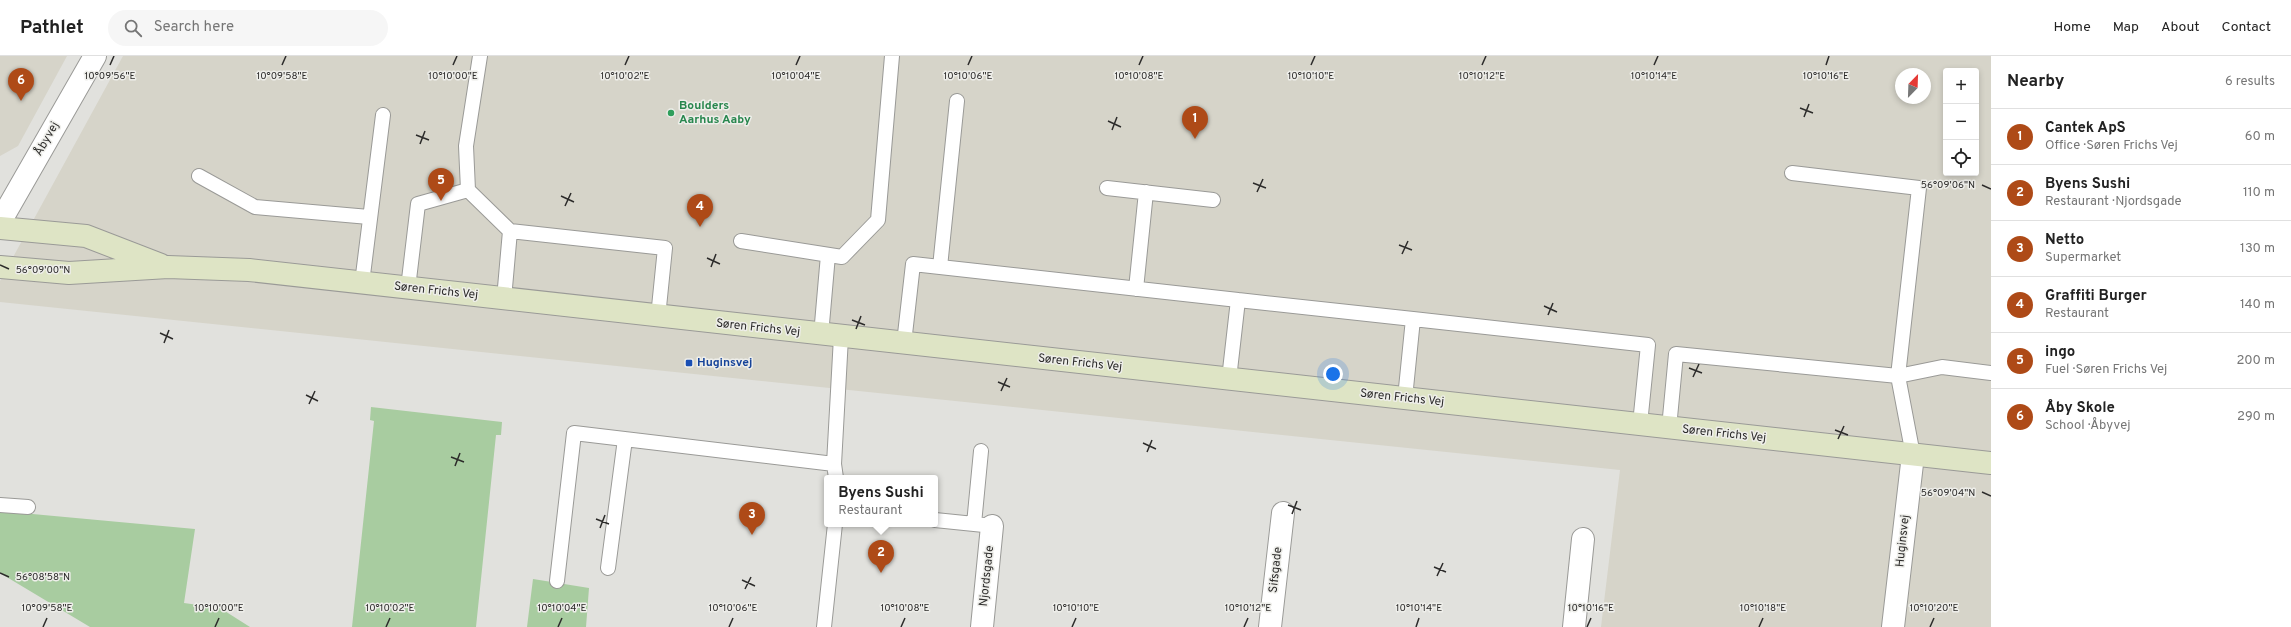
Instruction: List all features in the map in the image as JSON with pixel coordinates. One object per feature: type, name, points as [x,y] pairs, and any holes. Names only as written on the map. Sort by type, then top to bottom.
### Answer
[{"type":"street","name":"Åbyvej","points":[[0,222],[95,56]]},
{"type":"street","name":"Søren Frichs Vej","points":[[0,228],[86,236],[168,267]]},
{"type":"street","name":"Søren Frichs Vej","points":[[0,267],[69,273],[168,267],[249,270],[504,298],[658,317],[1991,463]]},
{"type":"street","name":"Huginsvej","points":[[1893,627],[1913,455]]},
{"type":"street","name":"Sifsgade","points":[[1270,627],[1283,513]]},
{"type":"street","name":"Njordsgade","points":[[982,627],[983,525]]},
{"type":"street","points":[[1574,627],[1583,538]]},
{"type":"lane","points":[[480,56],[466,146],[468,190],[510,231],[665,248],[658,317]]},
{"type":"lane","points":[[741,241],[842,257],[878,220],[892,56]]},
{"type":"lane","points":[[940,267],[957,101]]},
{"type":"lane","points":[[362,283],[369,217],[383,115]]},
{"type":"lane","points":[[1792,173],[1919,188],[1898,376],[1913,455]]},
{"type":"lane","points":[[199,176],[255,207],[369,217]]},
{"type":"lane","points":[[1107,188],[1213,200]]},
{"type":"lane","points":[[408,288],[418,204],[468,190]]},
{"type":"lane","points":[[1136,289],[1146,192]]},
{"type":"lane","points":[[504,298],[510,231]]},
{"type":"lane","points":[[557,581],[574,433],[625,439],[835,471],[828,255]]},
{"type":"lane","points":[[904,343],[913,264],[1413,319],[1648,345],[1640,424]]},
{"type":"lane","points":[[1229,379],[1238,300]]},
{"type":"lane","points":[[1405,398],[1413,319]]},
{"type":"lane","points":[[1668,428],[1676,354],[1898,376],[1942,367],[1991,373]]},
{"type":"lane","points":[[608,568],[625,439]]},
{"type":"lane","points":[[938,520],[983,525],[981,451]]},
{"type":"lane","points":[[0,505],[28,507]]},
{"type":"lane","points":[[824,627],[835,527]]},
{"type":"shaded area","points":[[0,56],[67,56],[18,146],[0,156]]},
{"type":"shaded area","points":[[123,56],[1991,56],[1991,627],[1601,627],[1620,470],[0,302],[0,281]]},
{"type":"green space","points":[[371,407],[502,422],[501,435],[496,435],[476,627],[352,627],[374,421],[370,420]]},
{"type":"green space","points":[[0,511],[195,529],[184,603],[220,608],[250,627],[90,627],[0,573]]},
{"type":"green space","points":[[533,579],[589,588],[586,627],[527,627]]},
{"type":"place","name":"Åby Skole","points":[[21,101]]},
{"type":"place","name":"Boulders Aarhus Aaby","points":[[671,113]]},
{"type":"place","name":"Cantek ApS","points":[[1195,139]]},
{"type":"place","name":"ingo","points":[[441,201]]},
{"type":"place","name":"Graffiti Burger","points":[[700,227]]},
{"type":"place","name":"Huginsvej","points":[[689,363]]},
{"type":"place","name":"Netto","points":[[752,535]]},
{"type":"place","name":"Byens Sushi","points":[[881,573]]}]
